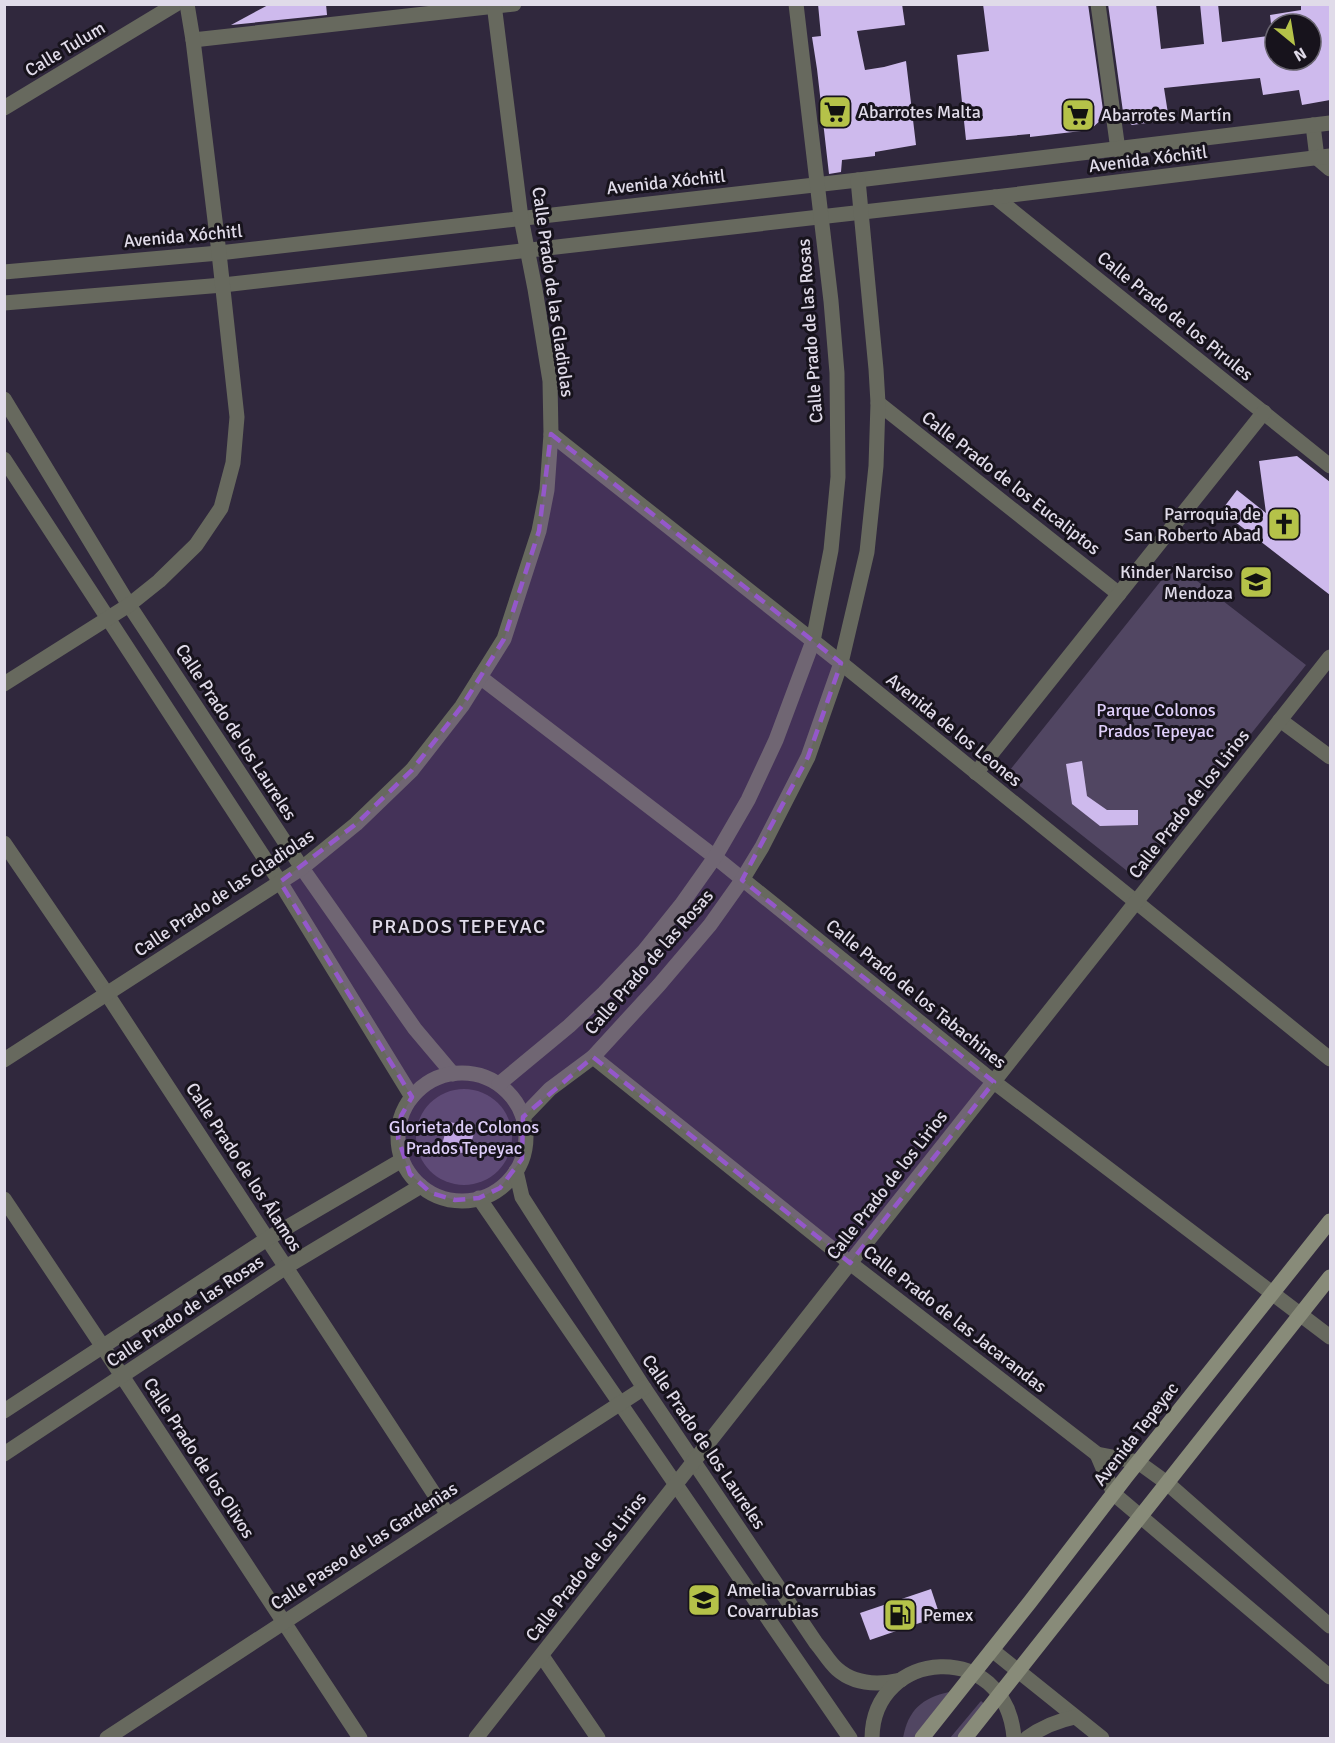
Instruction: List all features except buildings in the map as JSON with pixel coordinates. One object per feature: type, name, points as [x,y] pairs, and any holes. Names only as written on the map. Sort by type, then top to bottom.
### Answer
[{"type":"street","name":"Calle Tulum","points":[[4,108],[176,4]]},
{"type":"street","points":[[4,684],[129,605],[159,581],[196,545],[221,508],[233,463],[237,417],[193,40],[186,4]]},
{"type":"street","points":[[193,40],[514,4]]},
{"type":"street","name":"Calle Prado de las Rosas","points":[[499,1084],[569,1026],[604,993],[644,951],[681,905],[715,857],[748,800],[776,740],[813,641],[831,550],[838,477],[837,373],[831,301],[796,4]]},
{"type":"street","points":[[1098,4],[1118,150]]},
{"type":"street","name":"Calle Prado de las Gladiolas","points":[[4,1060],[303,868],[356,824],[412,770],[462,706],[504,639],[536,541],[547,490],[551,434],[550,381],[521,218],[494,6]]},
{"type":"street","name":"Avenida Xóchitl","points":[[4,272],[219,253],[1118,150],[1330,123]]},
{"type":"street","points":[[1313,125],[1330,169]]},
{"type":"street","name":"Avenida Xóchitl","points":[[4,303],[223,285],[1324,157]]},
{"type":"street","name":"Calle Prado de las Rosas","points":[[523,1117],[550,1089],[592,1057],[659,985],[710,925],[762,847],[808,757],[841,663],[867,552],[876,466],[878,403],[876,369],[858,180]]},
{"type":"street","name":"Calle Prado de los Pirules","points":[[995,197],[1330,466]]},
{"type":"street","name":"Calle Prado de los Laureles","points":[[4,399],[129,605],[303,868],[415,1029],[453,1074]]},
{"type":"street","name":"Calle Prado de los Eucaliptos","points":[[878,403],[1119,594]]},
{"type":"street","points":[[976,773],[1264,412]]},
{"type":"street","name":"Avenida de los Leones","points":[[551,434],[841,663],[1330,1059]]},
{"type":"street","points":[[4,459],[280,882],[412,1097]]},
{"type":"street","name":"Calle Prado de los Lirios","points":[[476,1738],[1330,657]]},
{"type":"street","name":"Calle Prado de los Tabachines","points":[[480,677],[715,857],[994,1082],[1330,1337]]},
{"type":"street","points":[[1280,720],[1330,757]]},
{"type":"street","name":"Calle Prado de los Álamos","points":[[4,843],[107,994],[448,1515]]},
{"type":"street","name":"Calle Prado de las Jacarandas","points":[[592,1057],[850,1263],[1097,1454],[1138,1462],[1167,1483],[1330,1626]]},
{"type":"street","points":[[453,1074],[477,1075],[499,1084],[517,1105],[526,1131],[522,1159],[516,1171],[500,1188],[479,1198],[461,1200],[443,1198],[431,1193],[410,1174],[402,1160],[398,1138],[399,1127],[401,1116],[412,1097],[430,1081],[453,1074]]},
{"type":"street","name":"Calle Prado de las Rosas","points":[[4,1411],[267,1239],[402,1160]]},
{"type":"street","name":"Calle Prado de los Laureles","points":[[516,1171],[522,1197],[693,1463],[816,1643],[837,1670],[855,1680],[880,1684],[901,1680]]},
{"type":"street","name":"Calle Prado de las Rosas","points":[[4,1454],[286,1267],[422,1186]]},
{"type":"street","points":[[479,1198],[850,1738]]},
{"type":"street","name":"Calle Prado de los Olivos","points":[[4,1199],[360,1738]]},
{"type":"street","name":"Avenida Tepeyac","points":[[922,1738],[1330,1221]]},
{"type":"street","points":[[965,1738],[1330,1277]]},
{"type":"street","name":"Calle Paseo de las Gardenias","points":[[107,1738],[644,1388]]},
{"type":"street","name":"Calle Prado de las Jacarandas","points":[[1097,1454],[1114,1494],[1330,1677]]},
{"type":"street","points":[[992,1650],[1102,1738]]},
{"type":"street","points":[[542,1656],[598,1738]]},
{"type":"street","points":[[872,1738],[876,1715],[890,1690],[901,1680],[924,1669],[937,1667],[962,1669],[984,1679],[1000,1694],[1011,1715],[1014,1738]]},
{"type":"street","points":[[1028,1738],[1056,1721],[1075,1717]]},
{"type":"highlighted area","points":[[551,434],[841,663],[808,757],[742,880],[994,1082],[850,1263],[593,1057],[523,1117],[522,1159],[500,1188],[479,1198],[455,1200],[431,1193],[410,1174],[398,1138],[401,1116],[412,1097],[280,882],[356,824],[412,770],[462,706],[504,639],[539,531]]},
{"type":"green space","name":"Parque Colonos Prados Tepeyac","points":[[1176,562],[1179,567],[1306,665],[1136,878],[1006,775]]},
{"type":"green space","name":"Glorieta de Colonos Prados Tepeyac","points":[[464,1089],[482,1092],[498,1103],[509,1119],[512,1137],[509,1155],[498,1171],[482,1182],[464,1185],[446,1182],[430,1171],[419,1155],[416,1137],[419,1119],[430,1103],[446,1092]]},
{"type":"green space","points":[[949,1692],[914,1738],[903,1738],[908,1720],[918,1707],[931,1698]]},
{"type":"green space","points":[[981,1701],[988,1707],[962,1738],[950,1738]]},
{"type":"place","name":"Abarrotes Malta","points":[[835,112]]},
{"type":"place","name":"Abarrotes Martín","points":[[1078,115]]},
{"type":"place","name":"Parroquia de San Roberto Abad","points":[[1284,524]]},
{"type":"place","name":"Kinder Narciso Mendoza","points":[[1256,582]]},
{"type":"place","name":"Amelia Covarrubias Covarrubias","points":[[704,1600]]},
{"type":"place","name":"Pemex","points":[[900,1615]]},
{"type":"district","name":"PRADOS TEPEYAC","points":[[459,926]]}]
